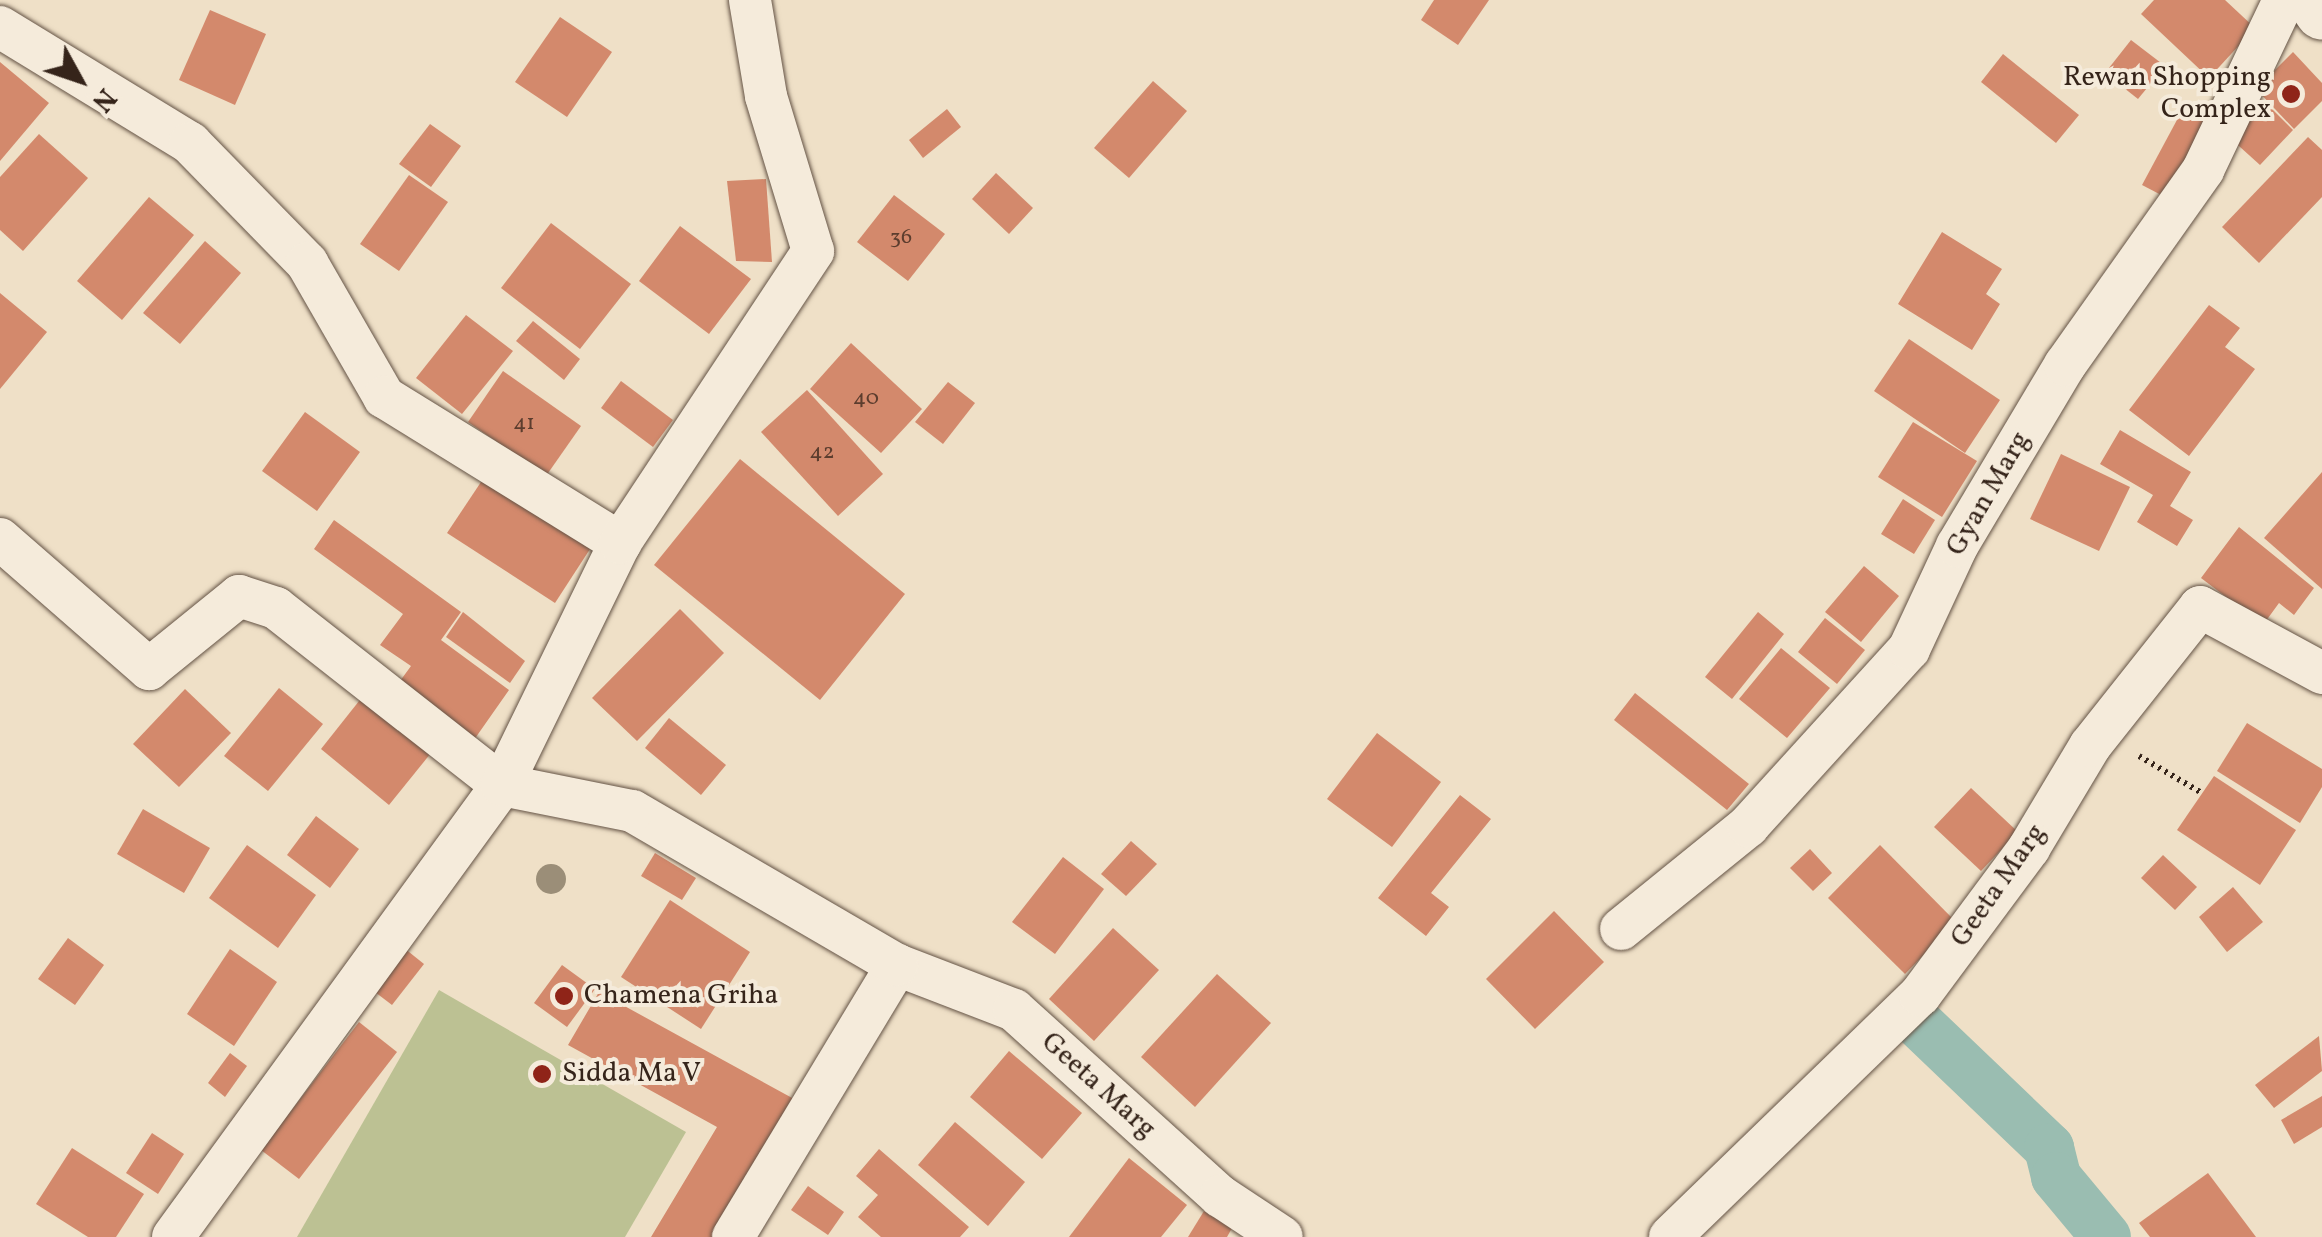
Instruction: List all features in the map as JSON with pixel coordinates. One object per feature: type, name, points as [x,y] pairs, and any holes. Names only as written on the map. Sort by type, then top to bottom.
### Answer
[{"type":"main road","points":[[2314,0],[2322,12]]},
{"type":"street","points":[[173,1237],[502,784],[620,543],[813,251],[766,96],[750,0]]},
{"type":"street","name":"Gyan Marg","points":[[1621,929],[1748,826],[1909,649],[1956,546],[2055,382],[2204,170],[2284,0]]},
{"type":"street","points":[[0,26],[190,142],[308,263],[384,397],[620,543]]},
{"type":"street","points":[[0,539],[149,668],[239,596],[276,608],[502,784]]},
{"type":"street","name":"Geeta Marg","points":[[1670,1237],[1920,995],[2029,848],[2090,746],[2200,608],[2322,673]]},
{"type":"street","name":"Geeta Marg","points":[[502,784],[632,812],[897,964],[1014,1010],[1220,1196],[1282,1237]]},
{"type":"street","points":[[733,1237],[897,964]]},
{"type":"path","points":[[2090,746],[2132,750],[2200,792]]},
{"type":"green space","points":[[439,990],[686,1132],[625,1237],[297,1237]]},
{"type":"building","points":[[1434,0],[1489,0],[1458,45],[1421,20]]},
{"type":"building","points":[[2154,0],[2225,0],[2255,28],[2209,78],[2141,14]]},
{"type":"building","points":[[210,10],[266,34],[235,105],[179,80]]},
{"type":"building","points":[[560,17],[612,52],[567,117],[515,82]]},
{"type":"building","points":[[2131,40],[2165,66],[2138,99],[2105,73]]},
{"type":"building","name":"Rewan Shopping Complex","points":[[2293,52],[2322,83],[2322,101],[2294,129],[2256,89]]},
{"type":"building","points":[[2003,54],[2079,115],[2056,143],[1981,82]]},
{"type":"building","points":[[0,62],[49,103],[0,161]]},
{"type":"building","points":[[1153,81],[1187,111],[1129,178],[1094,148]]},
{"type":"building","points":[[2264,101],[2293,130],[2260,165],[2229,137]]},
{"type":"building","points":[[2185,105],[2211,120],[2167,198],[2142,185]]},
{"type":"building","points":[[947,109],[961,127],[923,158],[909,140]]},
{"type":"building","points":[[430,124],[461,146],[431,187],[399,164]]},
{"type":"building","points":[[39,134],[88,178],[23,251],[0,230],[0,177]]},
{"type":"building","points":[[2308,137],[2322,150],[2322,197],[2259,263],[2222,227]]},
{"type":"building","points":[[996,173],[1033,208],[1009,234],[972,199]]},
{"type":"building","points":[[409,175],[448,202],[399,271],[360,244]]},
{"type":"building","points":[[766,179],[772,262],[736,261],[727,181]]},
{"type":"building","points":[[894,195],[945,234],[908,281],[857,242]]},
{"type":"building","points":[[149,197],[194,235],[122,320],[77,281]]},
{"type":"building","points":[[551,223],[631,284],[580,349],[501,288]]},
{"type":"building","points":[[680,226],[751,279],[709,334],[639,281]]},
{"type":"building","points":[[1942,232],[2002,269],[1986,294],[2000,304],[1972,350],[1898,304]]},
{"type":"building","points":[[205,241],[241,273],[180,344],[143,313]]},
{"type":"building","points":[[0,293],[47,332],[0,389]]},
{"type":"building","points":[[2209,305],[2240,328],[2225,347],[2255,369],[2189,456],[2129,410]]},
{"type":"building","points":[[466,315],[513,351],[462,414],[416,378]]},
{"type":"building","points":[[533,321],[580,359],[564,380],[516,341]]},
{"type":"building","points":[[1909,339],[2000,400],[1965,453],[1874,391]]},
{"type":"building","points":[[851,343],[922,409],[881,453],[810,389]]},
{"type":"building","points":[[503,371],[581,426],[546,476],[468,422]]},
{"type":"building","points":[[621,381],[673,420],[653,447],[601,408]]},
{"type":"building","points":[[948,382],[975,403],[943,444],[915,422]]},
{"type":"building","points":[[807,390],[883,474],[838,516],[761,432]]},
{"type":"building","points":[[305,412],[360,452],[317,511],[262,471]]},
{"type":"building","points":[[1913,422],[1977,461],[1942,517],[1878,477]]},
{"type":"building","points":[[2120,430],[2191,472],[2170,506],[2193,520],[2177,546],[2137,522],[2153,495],[2100,464]]},
{"type":"building","points":[[2061,454],[2130,487],[2099,551],[2030,519]]},
{"type":"building","points":[[740,459],[905,594],[820,700],[654,565]]},
{"type":"building","points":[[2322,472],[2322,589],[2264,538]]},
{"type":"building","points":[[485,476],[592,546],[555,603],[447,533]]},
{"type":"building","points":[[1903,499],[1935,520],[1914,554],[1881,534]]},
{"type":"building","points":[[334,520],[461,612],[441,640],[509,690],[469,747],[392,692],[411,666],[380,645],[403,614],[314,549]]},
{"type":"building","points":[[2239,527],[2314,588],[2294,615],[2279,603],[2263,625],[2201,578]]},
{"type":"building","points":[[1864,566],[1899,596],[1861,642],[1825,612]]},
{"type":"building","points":[[680,609],[724,653],[637,741],[592,698]]},
{"type":"building","points":[[463,612],[525,661],[510,683],[446,637]]},
{"type":"building","points":[[1758,612],[1784,634],[1732,699],[1705,677]]},
{"type":"building","points":[[1825,618],[1865,650],[1837,684],[1798,652]]},
{"type":"building","points":[[1781,648],[1830,688],[1787,738],[1739,699]]},
{"type":"building","points":[[279,688],[323,724],[268,791],[224,756]]},
{"type":"building","points":[[185,689],[231,733],[179,787],[133,744]]},
{"type":"building","points":[[1635,693],[1749,784],[1727,810],[1614,720]]},
{"type":"building","points":[[363,696],[431,753],[389,805],[321,749]]},
{"type":"building","points":[[669,718],[726,765],[701,795],[645,748]]},
{"type":"building","points":[[2247,723],[2322,769],[2322,787],[2300,823],[2217,771]]},
{"type":"building","points":[[1377,733],[1441,782],[1392,847],[1327,799]]},
{"type":"building","points":[[2214,776],[2296,830],[2260,885],[2177,830]]},
{"type":"building","points":[[1971,788],[2018,832],[1981,871],[1934,827]]},
{"type":"building","points":[[1460,795],[1491,819],[1431,893],[1449,907],[1426,936],[1378,898]]},
{"type":"building","points":[[143,809],[210,848],[184,893],[117,854]]},
{"type":"building","points":[[316,816],[359,849],[330,888],[287,855]]},
{"type":"building","points":[[1131,841],[1157,864],[1126,896],[1101,874]]},
{"type":"building","points":[[247,845],[316,895],[278,948],[209,898]]},
{"type":"building","points":[[1880,845],[1956,922],[1905,974],[1828,898]]},
{"type":"building","points":[[1810,849],[1832,873],[1813,891],[1790,868]]},
{"type":"building","points":[[655,853],[696,878],[682,900],[641,876]]},
{"type":"building","points":[[2163,855],[2197,887],[2175,910],[2141,878]]},
{"type":"building","points":[[1063,857],[1104,889],[1055,954],[1012,922]]},
{"type":"building","points":[[2233,887],[2263,922],[2227,952],[2199,917]]},
{"type":"building","points":[[670,900],[750,952],[701,1029],[621,977]]},
{"type":"building","points":[[1554,911],[1604,962],[1535,1029],[1486,979]]},
{"type":"building","points":[[1113,928],[1159,970],[1094,1041],[1049,999]]},
{"type":"building","points":[[68,938],[104,965],[75,1005],[38,979]]},
{"type":"building","points":[[404,948],[424,964],[392,1005],[371,989]]},
{"type":"building","points":[[230,949],[277,982],[234,1046],[187,1014]]},
{"type":"building","name":"Chamena Griha","points":[[562,965],[595,989],[567,1027],[534,1003]]},
{"type":"building","points":[[1217,974],[1271,1023],[1195,1107],[1141,1057]]},
{"type":"building","points":[[599,992],[794,1099],[714,1237],[651,1237],[717,1127],[568,1045]]},
{"type":"building","points":[[359,1022],[397,1052],[299,1179],[261,1150]]},
{"type":"building","points":[[2319,1036],[2322,1071],[2274,1108],[2255,1085]]},
{"type":"building","points":[[1009,1051],[1082,1113],[1042,1159],[970,1097]]},
{"type":"building","points":[[230,1053],[247,1066],[225,1097],[208,1083]]},
{"type":"building","points":[[2322,1096],[2322,1127],[2294,1144],[2281,1120]]},
{"type":"building","points":[[955,1122],[1025,1182],[988,1226],[918,1165]]},
{"type":"building","points":[[152,1133],[184,1154],[158,1194],[126,1173]]},
{"type":"building","points":[[72,1148],[144,1194],[116,1237],[88,1237],[36,1204]]},
{"type":"building","points":[[879,1149],[969,1227],[960,1237],[881,1237],[858,1217],[878,1195],[856,1176]]},
{"type":"building","points":[[1129,1158],[1187,1205],[1161,1237],[1069,1237]]},
{"type":"building","points":[[2208,1173],[2256,1237],[2150,1237],[2139,1223]]},
{"type":"building","points":[[808,1186],[844,1212],[828,1235],[791,1210]]},
{"type":"building","points":[[1204,1211],[1232,1228],[1227,1237],[1188,1237]]},
{"type":"waterway","points":[[1914,1019],[2049,1148],[2056,1177],[2106,1237]]},
{"type":"place","name":"Rewan Shopping Complex","points":[[2291,94]]},
{"type":"place","name":"Chamena Griha","points":[[564,996]]},
{"type":"place","name":"Sidda Ma V","points":[[542,1074]]}]
